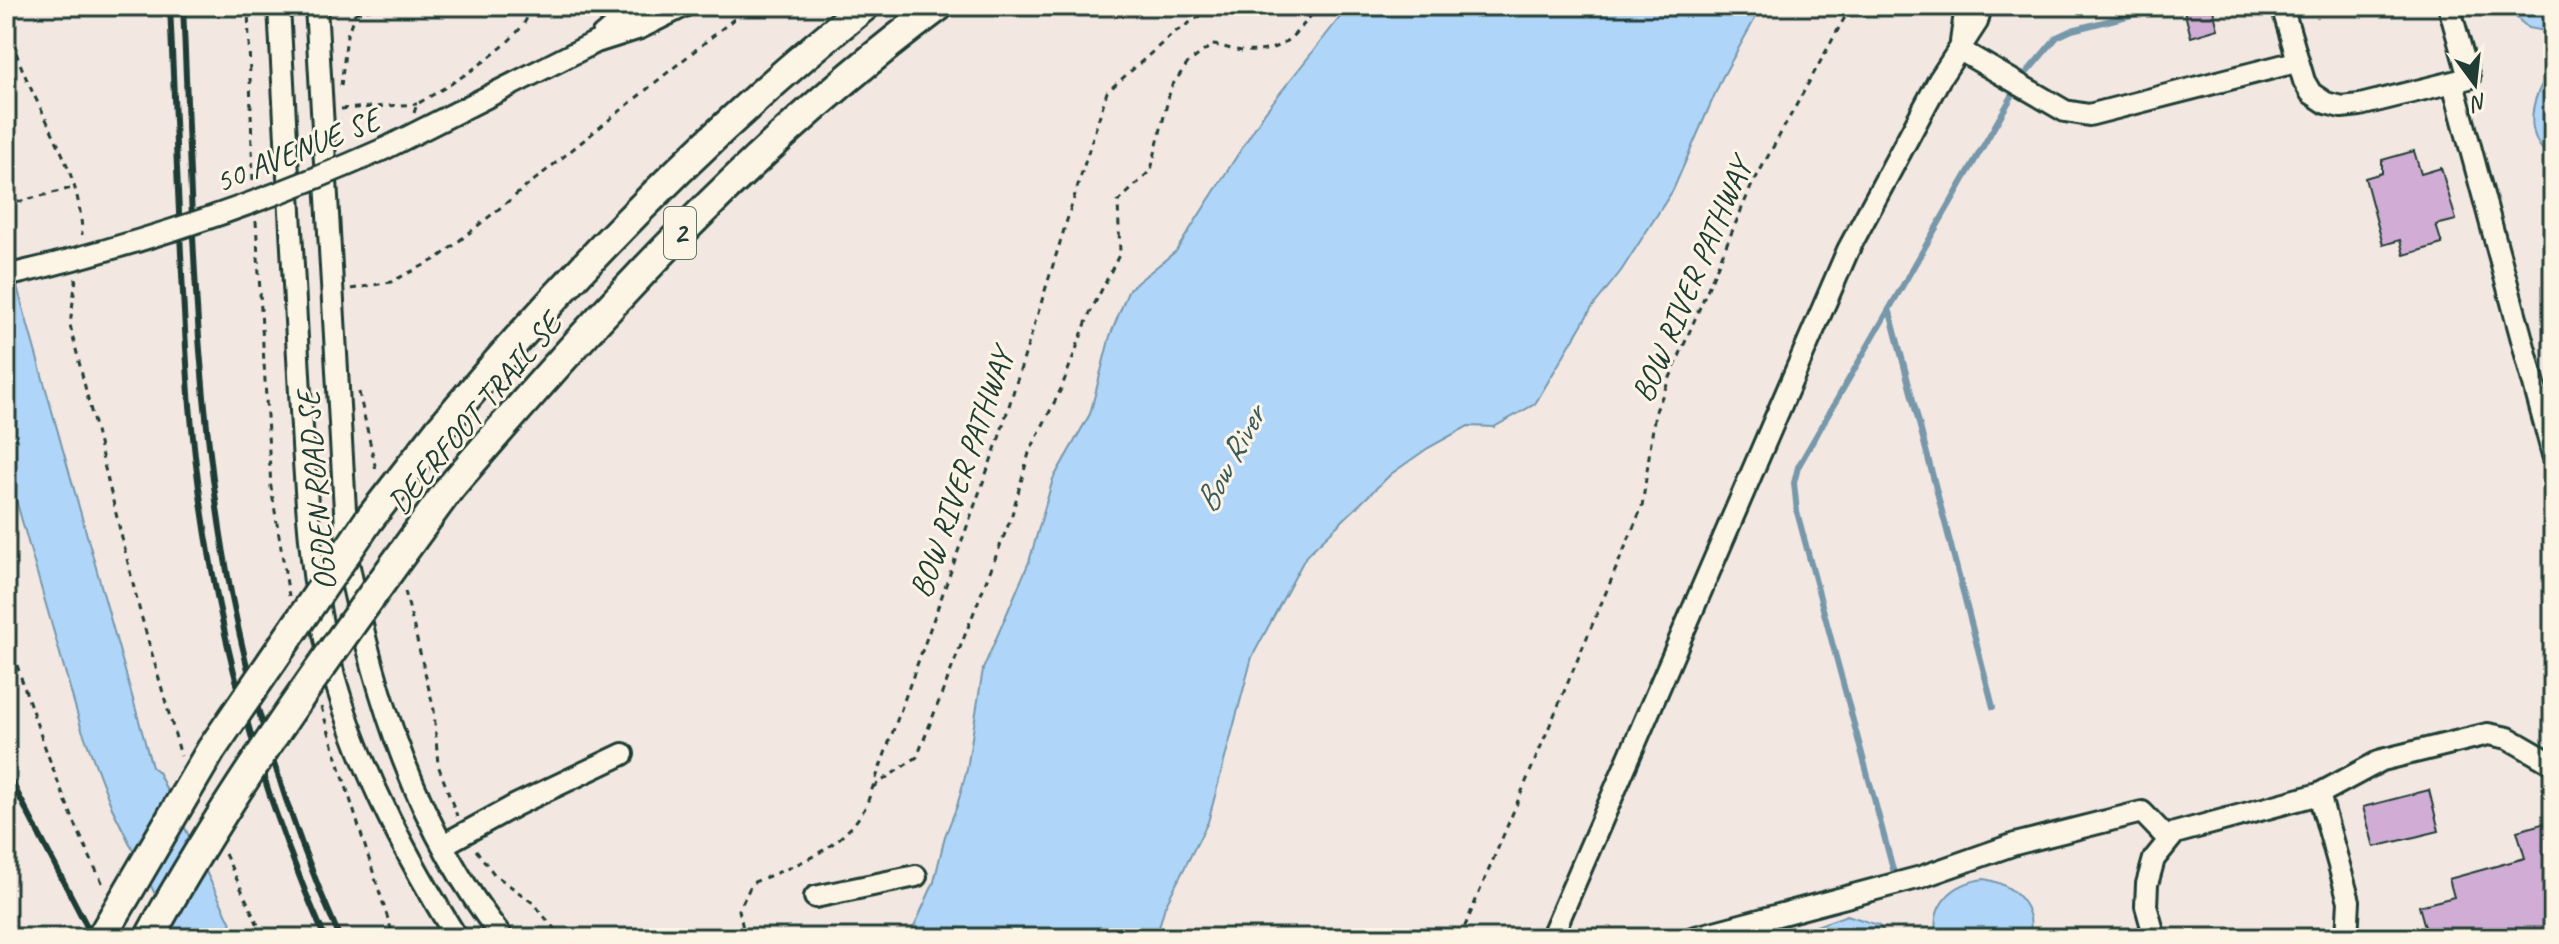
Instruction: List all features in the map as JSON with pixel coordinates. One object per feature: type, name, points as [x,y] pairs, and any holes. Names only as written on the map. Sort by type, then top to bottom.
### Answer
[{"type":"highway","name":"DEERFOOT TRAIL SE","points":[[101,938],[229,723],[368,521],[439,430],[512,343],[607,240],[718,135],[865,6]]},
{"type":"highway","name":"DEERFOOT TRAIL SE","points":[[149,938],[254,768],[346,631],[449,489],[600,314],[655,257],[808,113],[939,6]]},
{"type":"street","name":"OGDEN ROAD SE","points":[[279,6],[308,533],[323,630],[339,692],[362,759],[396,834],[457,938]]},
{"type":"street","name":"OGDEN ROAD SE","points":[[316,6],[348,562],[364,644],[387,719],[443,845],[503,938]]},
{"type":"street","name":"50 AVENUE SE","points":[[596,42],[638,6]]},
{"type":"street","name":"50 AVENUE SE","points":[[6,276],[185,225],[317,178],[384,149],[596,42],[640,28],[684,6]]},
{"type":"street","points":[[1960,50],[1966,6]]},
{"type":"street","points":[[1551,938],[1848,250],[1939,80],[1960,50],[1981,6]]},
{"type":"street","points":[[2282,6],[2296,62],[2311,93],[2341,107],[2469,78],[2449,6]]},
{"type":"street","points":[[1960,50],[2065,111],[2089,115],[2296,62]]},
{"type":"street","points":[[2453,83],[2553,455]]},
{"type":"street","points":[[2155,938],[2146,906],[2147,884],[2154,859],[2175,833],[2319,794],[2382,760],[2488,734],[2508,738],[2553,764]]},
{"type":"street","points":[[443,845],[623,754]]},
{"type":"street","points":[[2319,794],[2349,901],[2347,938]]},
{"type":"street","points":[[1692,938],[1921,877],[2015,844],[2142,812],[2168,839]]},
{"type":"street","points":[[815,897],[916,876]]},
{"type":"path","points":[[6,6],[8,33],[67,159],[76,187],[82,233],[80,248]]},
{"type":"path","points":[[353,6],[355,13],[381,6]]},
{"type":"path","points":[[339,109],[417,104],[515,37],[530,16],[530,6]]},
{"type":"path","points":[[351,289],[391,282],[438,258],[750,6]]},
{"type":"path","name":"BOW RIVER PATHWAY","points":[[745,938],[739,910],[752,883],[829,849],[854,828],[873,787],[999,438],[1107,92],[1175,32],[1216,6]]},
{"type":"path","points":[[873,787],[917,757],[1011,518],[1029,453],[1061,389],[1089,315],[1120,253],[1118,202],[1151,170],[1171,87],[1188,63],[1212,45],[1242,52],[1280,48],[1291,40],[1318,6]]},
{"type":"path","name":"BOW RIVER PATHWAY","points":[[1460,938],[1642,507],[1655,413],[1751,187],[1851,6]]},
{"type":"path","points":[[413,115],[417,104]]},
{"type":"path","points":[[7,204],[76,187]]},
{"type":"path","points":[[78,263],[70,325],[166,712],[186,768]]},
{"type":"path","points":[[356,378],[376,470]]},
{"type":"path","points":[[404,588],[434,710],[438,765],[449,800],[466,833],[494,874],[533,903],[562,938]]},
{"type":"path","points":[[6,631],[41,743],[79,838],[108,895]]},
{"type":"path","points":[[223,849],[264,938]]},
{"type":"water","name":"Bow River","points":[[1349,6],[1762,6],[1722,78],[1673,190],[1621,271],[1591,309],[1535,404],[1494,427],[1468,426],[1428,448],[1391,474],[1306,556],[1252,657],[1208,822],[1165,906],[1156,938],[909,938],[934,882],[945,836],[957,806],[967,769],[983,669],[1029,562],[1053,479],[1090,414],[1110,336],[1129,289],[1176,251],[1265,112]]},
{"type":"water","points":[[2504,6],[2553,6],[2553,32],[2528,28]]},
{"type":"water","points":[[2553,69],[2553,160],[2536,139],[2532,115],[2539,91]]},
{"type":"water","points":[[6,247],[152,767],[158,772],[238,938],[177,938],[112,808],[81,727],[6,465]]},
{"type":"water","points":[[1984,879],[2004,886],[2020,898],[2029,916],[2029,938],[1937,938],[1937,915],[1946,898],[1962,885]]},
{"type":"water","points":[[1847,915],[1878,925],[1890,938],[1805,938],[1816,926]]},
{"type":"building","points":[[2183,6],[2212,6],[2218,29],[2191,37]]},
{"type":"building","points":[[2414,151],[2421,174],[2441,168],[2456,220],[2436,225],[2442,244],[2404,255],[2400,240],[2383,245],[2365,178],[2382,173],[2382,160]]},
{"type":"building","points":[[2429,790],[2439,831],[2374,847],[2363,807]]},
{"type":"building","points":[[2553,821],[2553,938],[2428,938],[2419,906],[2454,897],[2449,879],[2525,858],[2517,831]]},
{"type":"waterway","points":[[2023,77],[2057,37],[2072,30],[2155,9]]},
{"type":"waterway","points":[[1894,873],[1797,512],[1794,483],[1798,467],[2015,91]]},
{"type":"waterway","points":[[1890,312],[1993,707]]},
{"type":"railway","points":[[170,6],[189,394],[206,534],[234,672],[253,740],[274,807],[325,938]]},
{"type":"railway","points":[[183,6],[202,377],[219,525],[241,642],[264,728],[306,855],[340,938]]},
{"type":"railway","points":[[6,771],[93,938]]}]
